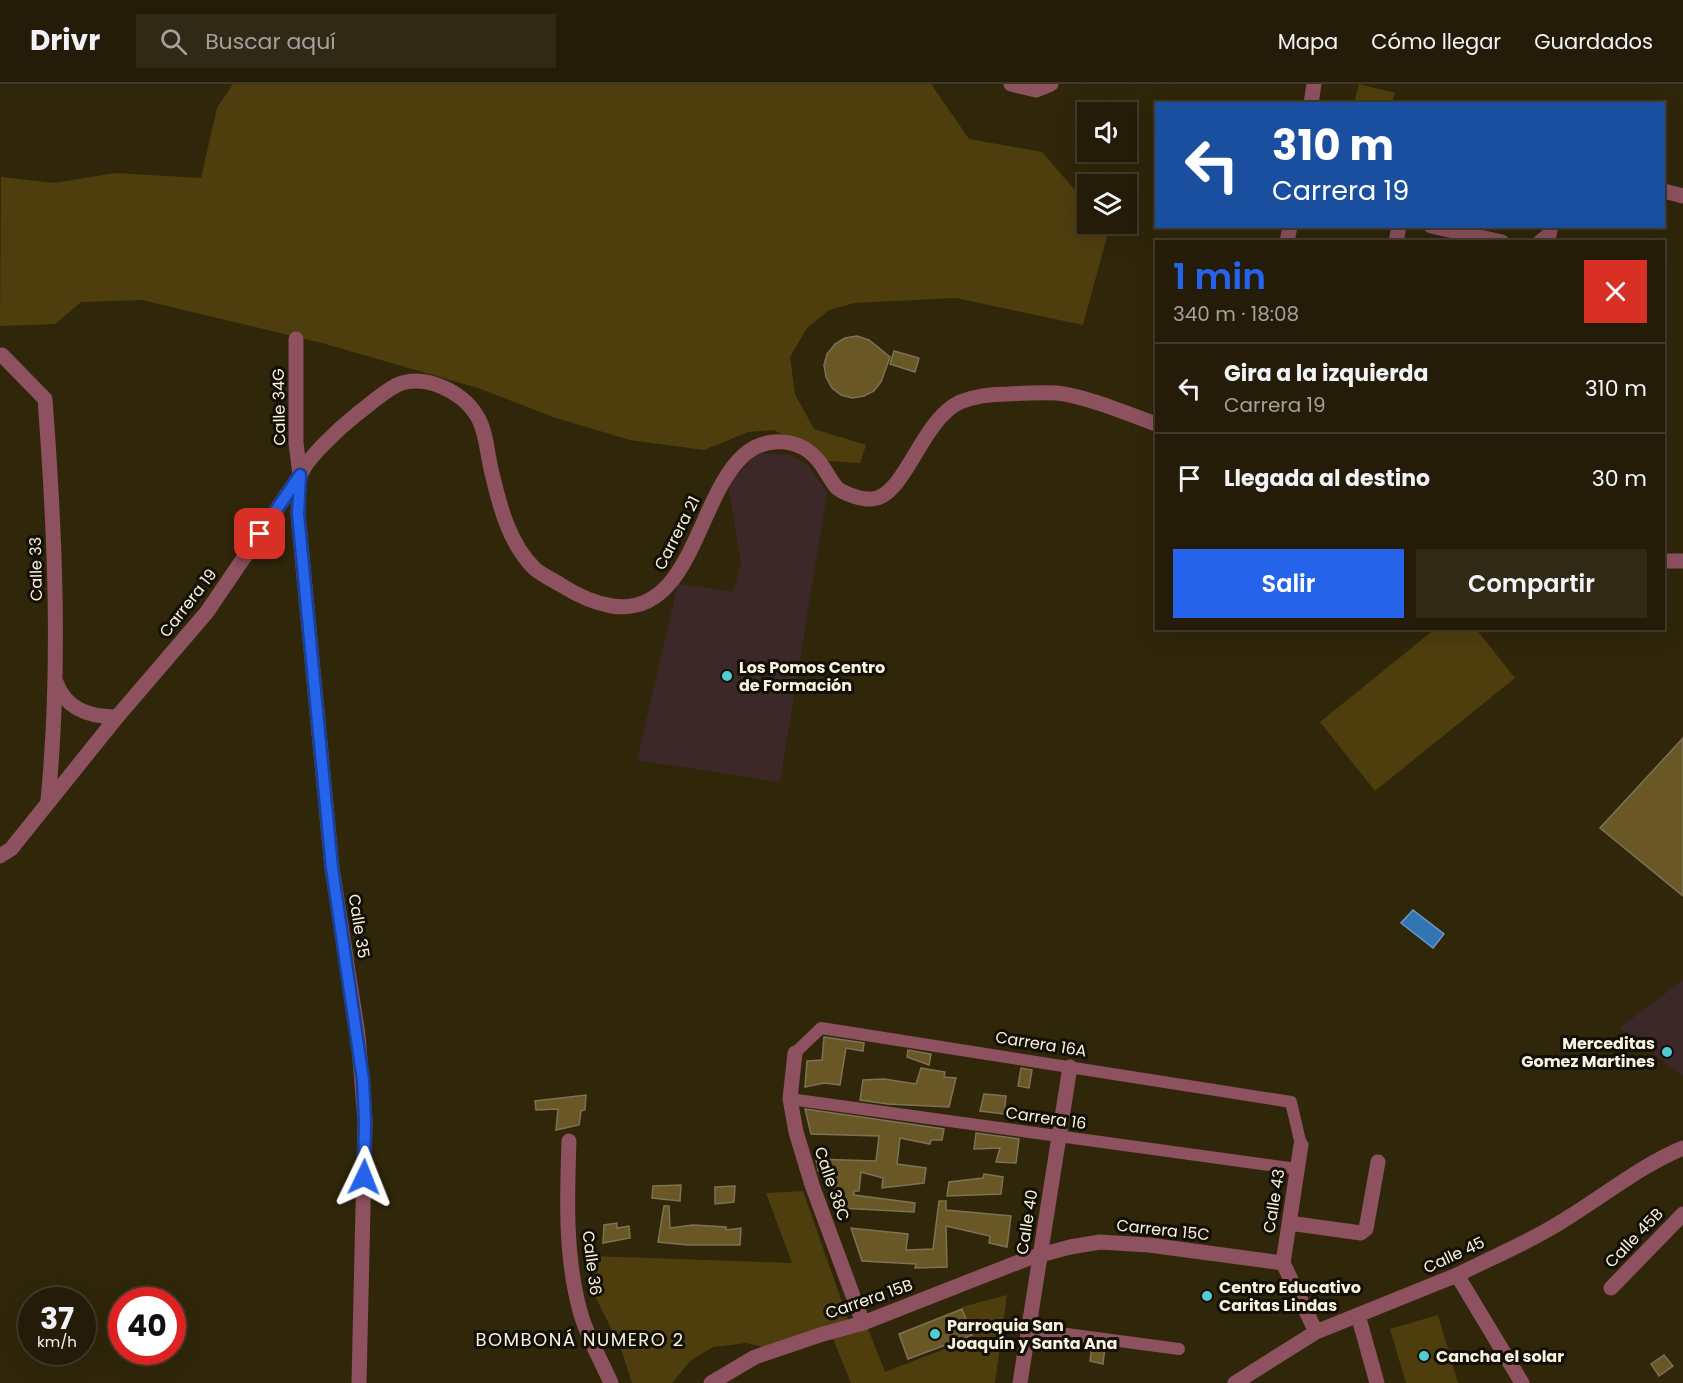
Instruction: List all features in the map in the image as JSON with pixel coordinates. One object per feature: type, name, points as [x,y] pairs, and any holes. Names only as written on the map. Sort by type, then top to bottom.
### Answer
[{"type":"street","points":[[1011,84],[1036,90],[1052,84]]},
{"type":"street","points":[[1311,102],[1314,84]]},
{"type":"street","points":[[1665,191],[1683,196]]},
{"type":"street","points":[[1440,228],[1493,240]]},
{"type":"street","points":[[1543,240],[1550,235],[1551,228]]},
{"type":"street","name":"Calle 34G","points":[[296,339],[296,443],[300,475]]},
{"type":"street","name":"Calle 33","points":[[2,355],[45,399],[53,513],[55,677],[48,800]]},
{"type":"street","name":"Carrera 21","points":[[300,475],[329,439],[352,418],[397,385],[415,381],[434,383],[450,391],[478,416],[500,504],[513,538],[535,569],[572,592],[607,605],[624,607],[644,603],[674,581],[717,494],[742,457],[756,447],[771,442],[789,442],[800,446],[815,457],[837,487],[844,492],[868,500],[884,496],[898,484],[930,427],[957,403],[986,394],[1059,393],[1155,424]]},
{"type":"street","name":"Carrera 19","points":[[0,856],[11,849],[48,800],[207,612],[300,475]]},
{"type":"street","name":"Calle 35","points":[[300,475],[298,514],[332,868],[363,1080],[365,1120],[359,1383]]},
{"type":"street","points":[[1665,561],[1683,561]]},
{"type":"street","points":[[55,677],[64,699],[77,710],[101,717],[117,717]]},
{"type":"street","name":"Carrera 16A","points":[[795,1053],[821,1028],[1291,1102],[1300,1145]]},
{"type":"street","name":"Calle 38C","points":[[795,1053],[790,1099],[796,1132],[812,1185],[863,1323]]},
{"type":"street","name":"Calle 40","points":[[1020,1383],[1070,1067]]},
{"type":"street","name":"Carrera 16","points":[[790,1099],[1297,1169]]},
{"type":"street","name":"Calle 36","points":[[569,1141],[567,1179],[570,1251],[578,1302],[580,1312],[611,1383]]},
{"type":"street","name":"Calle 43","points":[[1283,1263],[1300,1145]]},
{"type":"street","name":"Calle 45","points":[[1234,1383],[1316,1332],[1456,1275],[1571,1216],[1613,1186],[1659,1158],[1683,1148]]},
{"type":"street","points":[[1289,1223],[1361,1233],[1366,1229],[1378,1162]]},
{"type":"street","name":"Calle 45B","points":[[1611,1288],[1683,1214]]},
{"type":"street","name":"Carrera 15C","points":[[1041,1255],[1100,1242],[1149,1245],[1283,1263]]},
{"type":"street","name":"Carrera 15B","points":[[711,1383],[755,1357],[863,1323],[1041,1255]]},
{"type":"street","points":[[1283,1263],[1316,1332]]},
{"type":"street","points":[[1456,1275],[1522,1383]]},
{"type":"street","points":[[1358,1315],[1377,1383]]},
{"type":"street","points":[[1029,1329],[1179,1349]]},
{"type":"shaded area","points":[[233,84],[931,84],[969,139],[1042,152],[1077,192],[1077,234],[1108,234],[1083,325],[956,298],[854,303],[829,310],[807,328],[790,357],[795,394],[814,429],[866,445],[860,463],[827,461],[774,430],[748,432],[704,450],[630,440],[553,417],[478,388],[322,343],[142,300],[81,302],[55,324],[0,326],[1,177],[54,183],[115,173],[201,178],[217,108]]},
{"type":"shaded area","points":[[1359,84],[1395,93],[1392,102],[1354,102]]},
{"type":"shaded area","name":"Los Pomos Centro de Formación","points":[[758,453],[790,455],[809,466],[827,493],[780,782],[637,760],[678,584],[733,592],[741,562],[728,484]]},
{"type":"shaded area","points":[[1434,630],[1477,630],[1515,678],[1375,791],[1320,722]]},
{"type":"shaded area","name":"Merceditas Gomez Martines","points":[[1683,980],[1683,1076],[1619,1028]]},
{"type":"shaded area","points":[[803,1191],[849,1322],[774,1350],[747,1343],[713,1347],[690,1361],[672,1383],[632,1383],[620,1346],[591,1288],[591,1256],[792,1263],[766,1193]]},
{"type":"shaded area","points":[[1007,1295],[995,1383],[851,1383],[833,1339],[867,1326],[885,1372],[973,1338],[962,1307]]},
{"type":"shaded area","name":"Cancha el solar","points":[[1438,1315],[1458,1383],[1406,1383],[1390,1329]]},
{"type":"water","points":[[1413,910],[1444,934],[1433,948],[1401,923]]},
{"type":"building","points":[[857,336],[869,340],[890,357],[881,382],[874,391],[852,398],[841,395],[832,388],[826,377],[824,365],[827,354],[835,344],[845,338]]},
{"type":"building","points":[[894,351],[919,358],[915,372],[890,364]]},
{"type":"building","points":[[1683,738],[1683,896],[1600,828]]},
{"type":"building","points":[[824,1037],[864,1043],[863,1051],[846,1048],[840,1085],[824,1083],[805,1087],[807,1061],[822,1060]]},
{"type":"building","points":[[908,1050],[931,1054],[929,1065],[907,1057]]},
{"type":"building","points":[[921,1068],[945,1072],[944,1077],[956,1078],[949,1107],[860,1100],[863,1080],[884,1079],[916,1084]]},
{"type":"building","points":[[1021,1068],[1032,1070],[1029,1088],[1018,1086]]},
{"type":"building","points":[[984,1094],[1006,1096],[1004,1114],[980,1111]]},
{"type":"building","points":[[586,1095],[585,1110],[581,1111],[579,1125],[556,1130],[558,1109],[536,1110],[535,1101]]},
{"type":"building","points":[[805,1109],[944,1129],[942,1140],[931,1140],[930,1144],[900,1138],[897,1164],[926,1168],[924,1183],[882,1188],[883,1178],[861,1172],[859,1191],[854,1191],[854,1195],[915,1203],[914,1212],[840,1208],[822,1171],[818,1171],[816,1159],[876,1161],[879,1136],[811,1134]]},
{"type":"building","points":[[976,1133],[1019,1139],[1016,1163],[996,1162],[1000,1148],[974,1149]]},
{"type":"building","points":[[984,1174],[1003,1177],[1001,1194],[947,1196],[949,1182],[983,1178]]},
{"type":"building","points":[[681,1185],[680,1201],[652,1198],[653,1186]]},
{"type":"building","points":[[735,1186],[734,1202],[715,1204],[715,1187]]},
{"type":"building","points":[[939,1201],[946,1201],[946,1210],[1011,1216],[1007,1247],[989,1243],[990,1236],[946,1226],[947,1267],[915,1268],[916,1264],[862,1261],[851,1228],[908,1234],[906,1250],[933,1249]]},
{"type":"building","points":[[664,1206],[669,1206],[670,1228],[693,1225],[726,1227],[726,1230],[741,1228],[740,1245],[688,1245],[658,1242]]},
{"type":"building","points":[[617,1223],[617,1228],[629,1226],[630,1238],[603,1243],[604,1225]]},
{"type":"building","name":"Parroquia San Joaquín y Santa Ana","points":[[962,1309],[972,1335],[908,1359],[899,1334]]},
{"type":"building","points":[[1092,1346],[1105,1347],[1103,1364],[1090,1361]]},
{"type":"building","points":[[1664,1355],[1673,1366],[1659,1376],[1651,1364]]},
{"type":"place","name":"Los Pomos Centro de Formación","points":[[727,676]]},
{"type":"place","name":"Merceditas Gomez Martines","points":[[1667,1052]]},
{"type":"place","name":"Centro Educativo Caritas Lindas","points":[[1207,1296]]},
{"type":"place","name":"Parroquia San Joaquín y Santa Ana","points":[[935,1334]]},
{"type":"place","name":"Cancha el solar","points":[[1424,1356]]},
{"type":"district","name":"BOMBONÁ NUMERO 2","points":[[580,1339]]},
{"type":"route","points":[[260,534],[300,475],[298,514],[332,868],[363,1080],[364,1177]]}]
